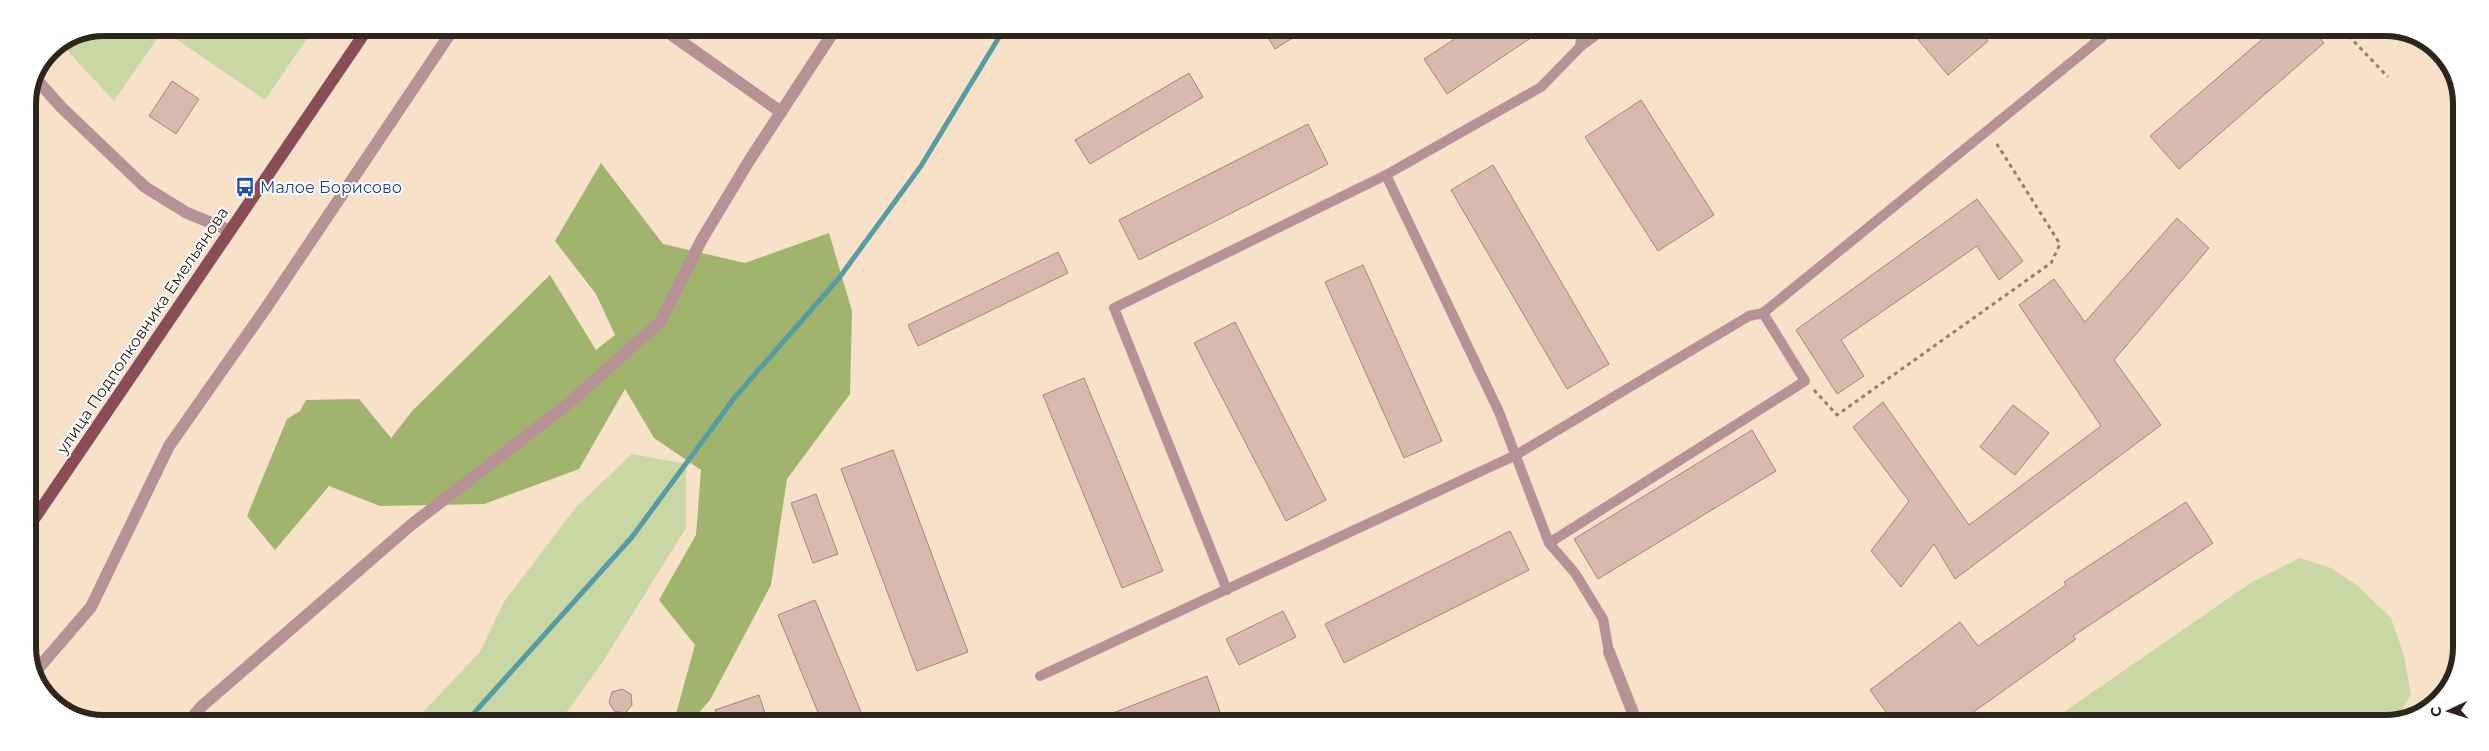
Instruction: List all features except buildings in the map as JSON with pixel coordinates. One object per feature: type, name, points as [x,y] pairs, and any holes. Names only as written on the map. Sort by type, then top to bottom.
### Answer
[{"type":"main road","name":"улица Подполковника Емельянова","points":[[36,516],[362,36]]},
{"type":"street","points":[[40,667],[91,607],[169,446],[268,305],[449,36]]},
{"type":"street","points":[[677,36],[781,112]]},
{"type":"street","points":[[194,715],[202,706],[411,525],[568,404],[660,322],[702,238],[749,161],[831,36]]},
{"type":"street","points":[[40,83],[62,108],[145,188],[187,213],[229,230]]},
{"type":"street","points":[[1609,652],[1634,715]]},
{"type":"lane","points":[[1580,48],[1581,36]]},
{"type":"lane","points":[[1227,590],[1114,308],[1386,175],[1541,87],[1580,48],[1595,36]]},
{"type":"lane","points":[[1040,676],[1516,456],[1749,316],[1763,313],[2104,36]]},
{"type":"lane","points":[[1386,175],[1499,412],[1549,543],[1575,573],[1603,619],[1609,652]]},
{"type":"lane","points":[[1549,543],[1805,381],[1763,313]]},
{"type":"path","points":[[2349,36],[2388,77]]},
{"type":"path","points":[[1805,381],[1837,415],[2051,263],[2060,244],[1988,130]]},
{"type":"green space","points":[[104,36],[159,36],[114,101],[65,49],[78,41]]},
{"type":"green space","points":[[172,36],[309,36],[265,100]]},
{"type":"green space","points":[[601,163],[663,244],[745,263],[829,233],[852,311],[850,394],[787,479],[771,585],[710,700],[697,715],[676,715],[695,645],[659,600],[696,535],[701,470],[654,438],[625,389],[579,469],[484,504],[380,506],[329,486],[275,550],[247,516],[287,419],[300,411],[306,400],[359,399],[391,438],[413,410],[550,275],[596,350],[615,335],[596,294],[555,241]]},
{"type":"green space","points":[[632,454],[686,464],[686,528],[600,666],[564,715],[414,715],[423,712],[480,652],[504,602],[576,507]]},
{"type":"green space","points":[[2300,558],[2331,568],[2358,586],[2391,618],[2404,656],[2411,695],[2400,713],[2385,715],[2060,715],[2252,582]]},
{"type":"waterway","points":[[472,715],[632,537],[735,397],[839,278],[921,166],[1000,36]]},
{"type":"place","name":"Малое Борисово","points":[[245,187]]}]
